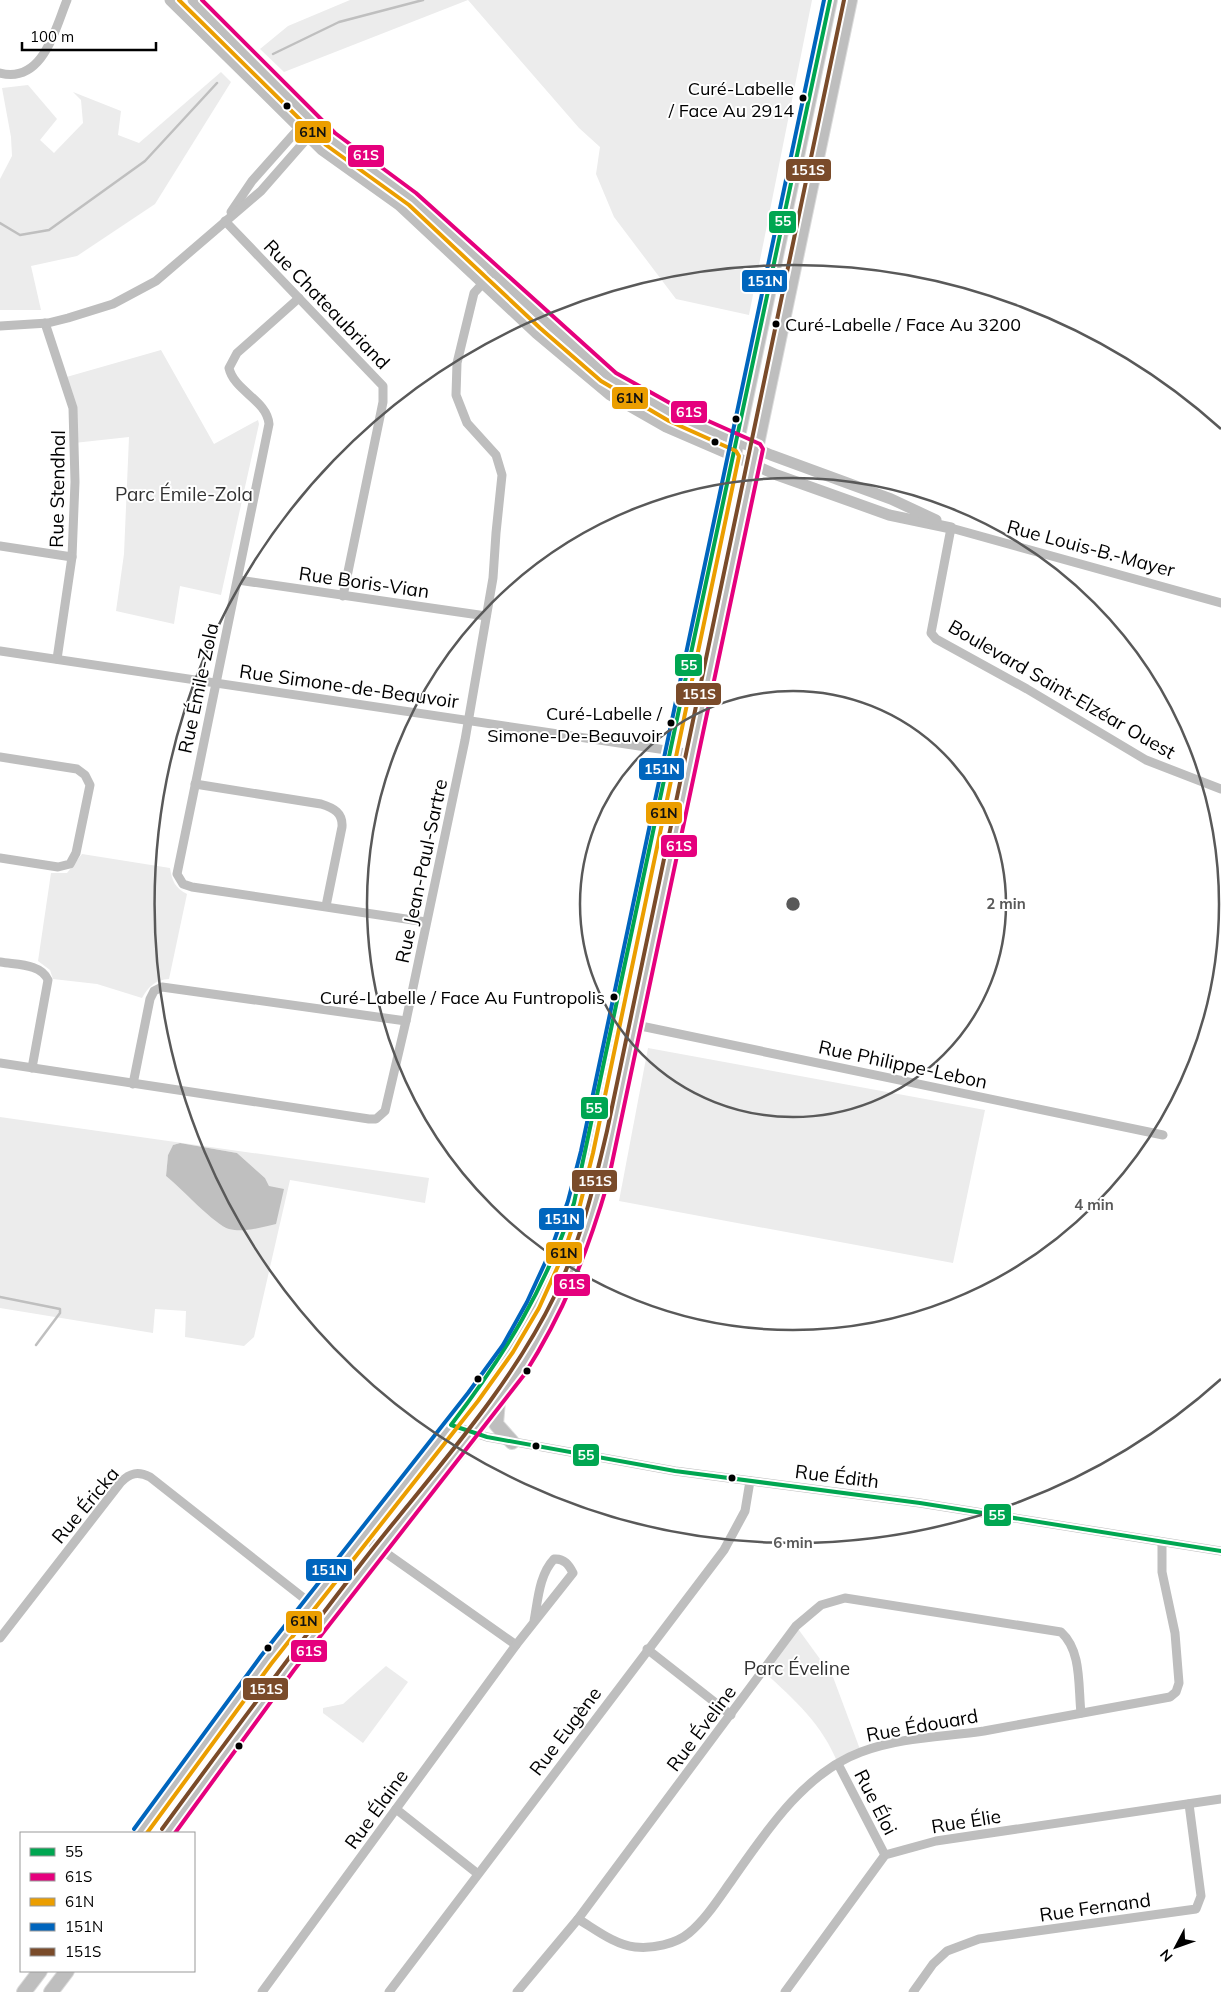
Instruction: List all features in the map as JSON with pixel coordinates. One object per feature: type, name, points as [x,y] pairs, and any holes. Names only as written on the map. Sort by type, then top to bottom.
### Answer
[{"type":"main road","points":[[140,1832],[310,1603],[451,1425],[498,1362],[521,1326],[545,1280],[569,1219],[587,1152],[830,0]]},
{"type":"main road","points":[[168,1832],[289,1666],[498,1400],[541,1336],[566,1286],[583,1245],[602,1181],[636,1024],[850,0]]},
{"type":"main road","points":[[498,1400],[496,1424],[512,1442]]},
{"type":"main road","points":[[22,1992],[39,1972]]},
{"type":"main road","points":[[52,1992],[66,1972]]},
{"type":"street","points":[[0,73],[20,73],[37,63],[47,47],[67,0]]},
{"type":"street","points":[[170,0],[308,137],[339,164],[399,205],[536,333],[610,395],[666,427],[754,465]]},
{"type":"street","points":[[193,0],[318,126],[344,149],[412,198],[612,378],[666,409],[757,449]]},
{"type":"street","points":[[225,221],[252,181],[309,117]]},
{"type":"street","points":[[0,326],[45,324],[113,304],[131,296],[162,276],[261,190],[318,126]]},
{"type":"street","name":"Rue Chateaubriand","points":[[225,221],[377,379],[384,390],[343,596]]},
{"type":"street","name":"Rue Jean-Paul-Sartre","points":[[0,1063],[376,1119],[383,1113],[387,1105],[406,1021],[469,720],[493,578],[502,475],[496,455],[466,423],[456,394],[457,363],[474,294],[494,271]]},
{"type":"street","name":"Rue Émile-Zola","points":[[299,298],[237,353],[229,368],[233,377],[264,410],[269,424],[177,870],[178,878],[183,884],[192,887],[426,922]]},
{"type":"street","name":"Rue Stendhal","points":[[45,324],[73,408],[75,482],[72,557],[57,659]]},
{"type":"street","name":"Rue Louis-B.-Mayer","points":[[757,449],[891,499],[951,528]]},
{"type":"street","name":"Rue Louis-B.-Mayer","points":[[754,465],[889,515],[951,528],[1221,603]]},
{"type":"street","name":"Boulevard Saint-Elzéar Ouest","points":[[951,528],[932,628],[933,636],[1146,760],[1221,789]]},
{"type":"street","points":[[0,546],[72,557]]},
{"type":"street","name":"Rue Boris-Vian","points":[[238,580],[486,616]]},
{"type":"street","name":"Rue Simone-de-Beauvoir","points":[[0,651],[693,754]]},
{"type":"street","points":[[0,757],[77,769],[85,775],[90,785],[76,854],[70,864],[58,867],[0,858]]},
{"type":"street","points":[[195,784],[322,804],[338,812],[341,817],[342,827],[326,906]]},
{"type":"street","points":[[0,962],[36,968],[44,973],[48,980],[32,1068]]},
{"type":"street","points":[[133,1084],[149,1002],[154,991],[162,987],[406,1021]]},
{"type":"street","name":"Rue Philippe-Lebon","points":[[636,1024],[1163,1135]]},
{"type":"street","name":"Rue Édith","points":[[451,1425],[512,1442],[675,1471],[920,1503],[1221,1551]]},
{"type":"street","name":"Rue Éricka","points":[[0,1638],[121,1482],[133,1473],[141,1473],[150,1477],[310,1603]]},
{"type":"street","name":"Rue Eugène","points":[[389,1992],[647,1649],[724,1550],[745,1511],[750,1481]]},
{"type":"street","points":[[362,1536],[516,1645]]},
{"type":"street","name":"Rue Édouard","points":[[578,1918],[617,1942],[635,1947],[673,1943],[690,1933],[714,1906],[764,1835],[809,1785],[838,1764],[861,1752],[900,1742],[983,1731],[1170,1697],[1176,1692],[1179,1683],[1175,1633],[1162,1572],[1162,1543]]},
{"type":"street","name":"Rue Élaine","points":[[262,1992],[516,1645],[572,1573],[569,1564],[559,1559],[554,1559],[548,1566],[541,1585],[534,1621]]},
{"type":"street","name":"Rue Éveline","points":[[517,1992],[578,1918],[796,1626],[821,1605],[844,1598],[1061,1632],[1070,1640],[1074,1650],[1081,1713]]},
{"type":"street","points":[[647,1649],[731,1715]]},
{"type":"street","name":"Rue Éloi","points":[[838,1764],[885,1855]]},
{"type":"street","name":"Rue Élie","points":[[885,1855],[936,1841],[1221,1799]]},
{"type":"street","name":"Rue Fernand","points":[[913,1992],[934,1964],[947,1951],[979,1939],[1196,1909],[1202,1896],[1189,1804]]},
{"type":"street","points":[[396,1809],[478,1874]]},
{"type":"street","points":[[784,1992],[885,1855]]},
{"type":"green space","points":[[350,0],[468,0],[284,72],[260,49],[288,26]]},
{"type":"green space","points":[[468,0],[812,0],[749,315],[676,299],[614,217],[596,174],[600,147],[579,128]]},
{"type":"green space","points":[[221,72],[231,82],[155,204],[77,256],[31,266],[41,310],[0,310],[0,179],[12,156],[11,137],[2,88],[28,85],[57,119],[40,140],[54,153],[83,123],[81,100],[73,92],[121,111],[118,135],[139,143]]},
{"type":"green space","name":"Parc Émile-Zola","points":[[161,350],[214,444],[258,420],[259,424],[221,595],[180,586],[174,624],[116,611],[124,554],[129,437],[74,443],[73,408],[63,378]]},
{"type":"green space","points":[[82,854],[170,868],[175,884],[187,894],[169,979],[153,984],[142,998],[97,984],[53,979],[50,970],[38,961],[51,873],[67,873]]},
{"type":"green space","points":[[648,1048],[985,1110],[953,1263],[619,1201]]},
{"type":"green space","points":[[0,1117],[429,1178],[425,1203],[290,1180],[254,1337],[244,1346],[185,1337],[186,1311],[155,1309],[153,1333],[0,1308]],"holes":[[[180,1143],[237,1153],[265,1178],[269,1186],[184,1190],[166,1176],[168,1155],[173,1145]]]},
{"type":"green space","name":"Parc Éveline","points":[[796,1626],[833,1677],[861,1752],[838,1764],[832,1750],[816,1725],[797,1703],[764,1672]]},
{"type":"green space","points":[[386,1666],[408,1682],[363,1743],[323,1713],[323,1708],[343,1704]]},
{"type":"shaded area","points":[[180,1143],[237,1153],[265,1178],[269,1186],[284,1189],[276,1224],[253,1229],[235,1230],[229,1229],[215,1221],[166,1176],[168,1155],[173,1145]]},
{"type":"waterway","points":[[273,54],[339,22],[423,0]]},
{"type":"waterway","points":[[0,223],[20,235],[49,230],[145,161],[217,83]]},
{"type":"waterway","points":[[0,1297],[60,1309],[60,1313],[36,1345]]},
{"type":"transit line","name":"61N","points":[[148,1832],[271,1664],[478,1401],[513,1352],[539,1308],[563,1255],[580,1205],[593,1153],[739,456],[736,451],[669,421],[601,381],[540,328],[409,205],[326,145],[179,0]]},
{"type":"transit line","name":"61S","points":[[176,1832],[294,1670],[524,1375],[551,1328],[573,1282],[592,1234],[608,1182],[763,449],[760,444],[677,407],[616,373],[416,193],[335,133],[202,0]]},
{"type":"transit line","name":"151N","points":[[134,1829],[261,1656],[468,1393],[503,1345],[527,1302],[551,1250],[568,1201],[581,1151],[824,0]]},
{"type":"transit line","name":"55","points":[[830,0],[574,1203],[563,1234],[537,1292],[506,1346],[451,1425],[487,1437],[675,1471],[920,1503],[1221,1551]]},
{"type":"transit line","name":"151S","points":[[162,1829],[338,1593],[491,1400],[536,1331],[555,1295],[572,1255],[591,1194],[607,1131],[844,0]]},
{"type":"place","name":"Curé-Labelle / Face Au 2914","points":[[803,98]]},
{"type":"place","name":"Curé-Labelle / Face Au 3200","points":[[776,324]]},
{"type":"place","name":"Curé-Labelle / Simone-De-Beauvoir","points":[[671,723]]},
{"type":"place","name":"Curé-Labelle / Face Au Funtropolis","points":[[614,997]]}]
